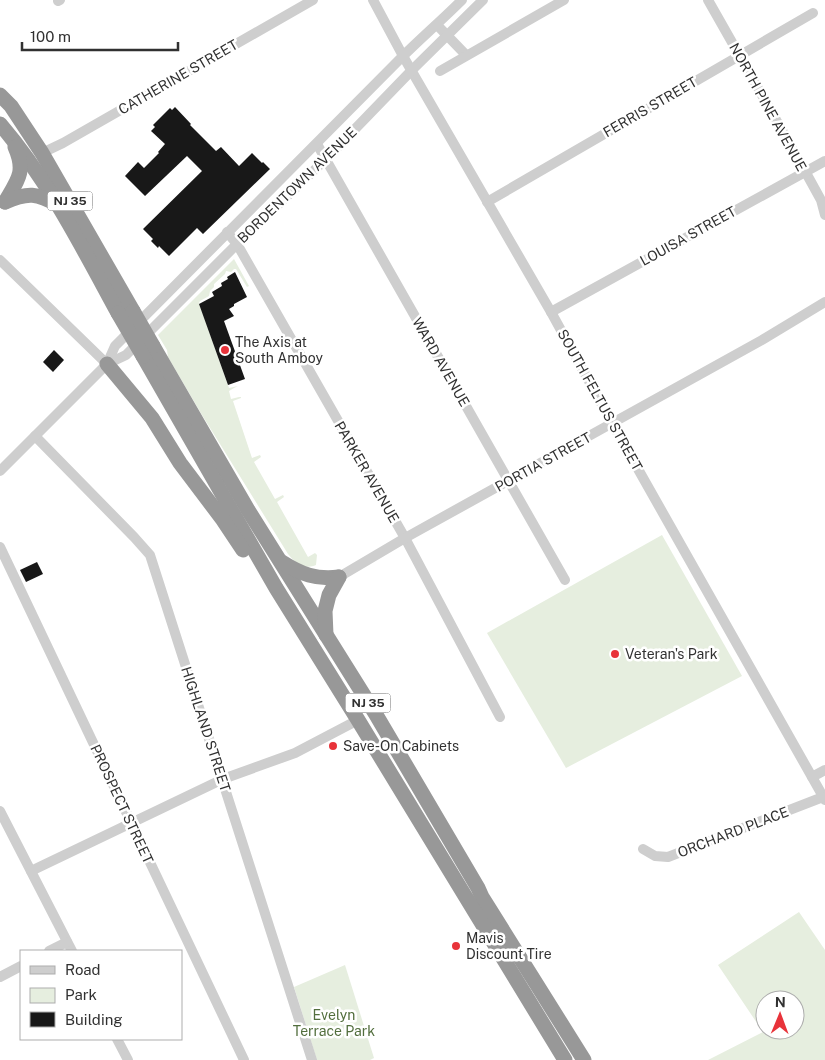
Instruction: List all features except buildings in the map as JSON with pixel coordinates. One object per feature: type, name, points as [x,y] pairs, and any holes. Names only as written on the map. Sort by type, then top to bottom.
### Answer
[{"type":"highway","name":"NJ 35","points":[[0,95],[11,106],[42,153],[125,312]]},
{"type":"highway","name":"NJ 35","points":[[0,124],[39,174],[59,205],[148,351],[375,713],[482,897],[584,1060]]},
{"type":"highway","points":[[3,205],[19,176],[19,156],[11,136]]},
{"type":"highway","points":[[3,205],[16,197],[26,195],[44,197],[59,205]]},
{"type":"highway","name":"NJ 35","points":[[148,351],[276,588],[566,1060]]},
{"type":"highway","points":[[107,364],[152,418],[180,463],[223,520],[248,559],[276,588]]},
{"type":"highway","points":[[279,560],[296,571],[311,576],[326,579],[339,577]]},
{"type":"highway","points":[[326,637],[325,611],[329,595],[339,577]]},
{"type":"street","name":"CATHERINE STREET","points":[[42,153],[313,0]]},
{"type":"street","name":"SOUTH FELTUS STREET","points":[[372,0],[551,312],[824,798]]},
{"type":"street","name":"BORDENTOWN AVENUE","points":[[107,364],[115,346],[403,56],[462,0]]},
{"type":"street","name":"BORDENTOWN AVENUE","points":[[0,471],[107,364],[126,355],[237,244],[326,159],[482,0]]},
{"type":"street","points":[[440,71],[564,0]]},
{"type":"street","name":"NORTH PINE AVENUE","points":[[708,0],[821,200],[825,215]]},
{"type":"street","name":"FERRIS STREET","points":[[487,202],[814,13]]},
{"type":"street","points":[[437,25],[466,56]]},
{"type":"street","name":"WARD AVENUE","points":[[316,144],[565,580]]},
{"type":"street","name":"LOUISA STREET","points":[[551,312],[825,161]]},
{"type":"street","name":"PARKER AVENUE","points":[[227,232],[237,244],[405,538],[500,717]]},
{"type":"street","points":[[0,260],[107,364]]},
{"type":"street","points":[[172,288],[179,301]]},
{"type":"street","name":"PORTIA STREET","points":[[339,577],[405,538],[762,340],[825,302]]},
{"type":"street","name":"HIGHLAND STREET","points":[[35,436],[150,555],[312,1060]]},
{"type":"street","name":"PROSPECT STREET","points":[[0,547],[244,1060]]},
{"type":"street","points":[[31,871],[223,779],[295,753],[358,720]]},
{"type":"street","points":[[812,777],[825,770]]},
{"type":"street","name":"ORCHARD PLACE","points":[[643,849],[655,856],[668,857],[824,798]]},
{"type":"street","points":[[0,811],[69,947],[54,950]]},
{"type":"street","points":[[0,977],[20,967]]},
{"type":"street","points":[[118,1040],[128,1060]]},
{"type":"green space","points":[[234,259],[249,286],[247,287],[236,269],[231,272],[226,271],[214,284],[209,296],[199,303],[229,388],[238,386],[229,391],[231,399],[241,397],[233,401],[252,458],[260,455],[261,457],[254,462],[275,499],[283,495],[284,497],[277,502],[308,557],[315,553],[317,555],[316,565],[308,567],[300,565],[288,554],[202,415],[168,357],[167,350],[158,335]]},
{"type":"green space","name":"Veteran's Park","points":[[662,535],[742,676],[566,768],[487,633]]},
{"type":"green space","points":[[799,912],[825,950],[825,1060],[708,1060],[755,1036],[755,1040],[805,1040],[805,990],[755,990],[755,1020],[718,965]]},
{"type":"green space","name":"Evelyn Terrace Park","points":[[345,965],[374,1058],[370,1060],[317,1060],[294,987]]},
{"type":"place","name":"The Axis at South Amboy","points":[[225,350]]},
{"type":"place","name":"Veteran's Park","points":[[615,654]]},
{"type":"place","name":"Save-On Cabinets","points":[[333,746]]},
{"type":"place","name":"Mavis Discount Tire","points":[[456,946]]}]
